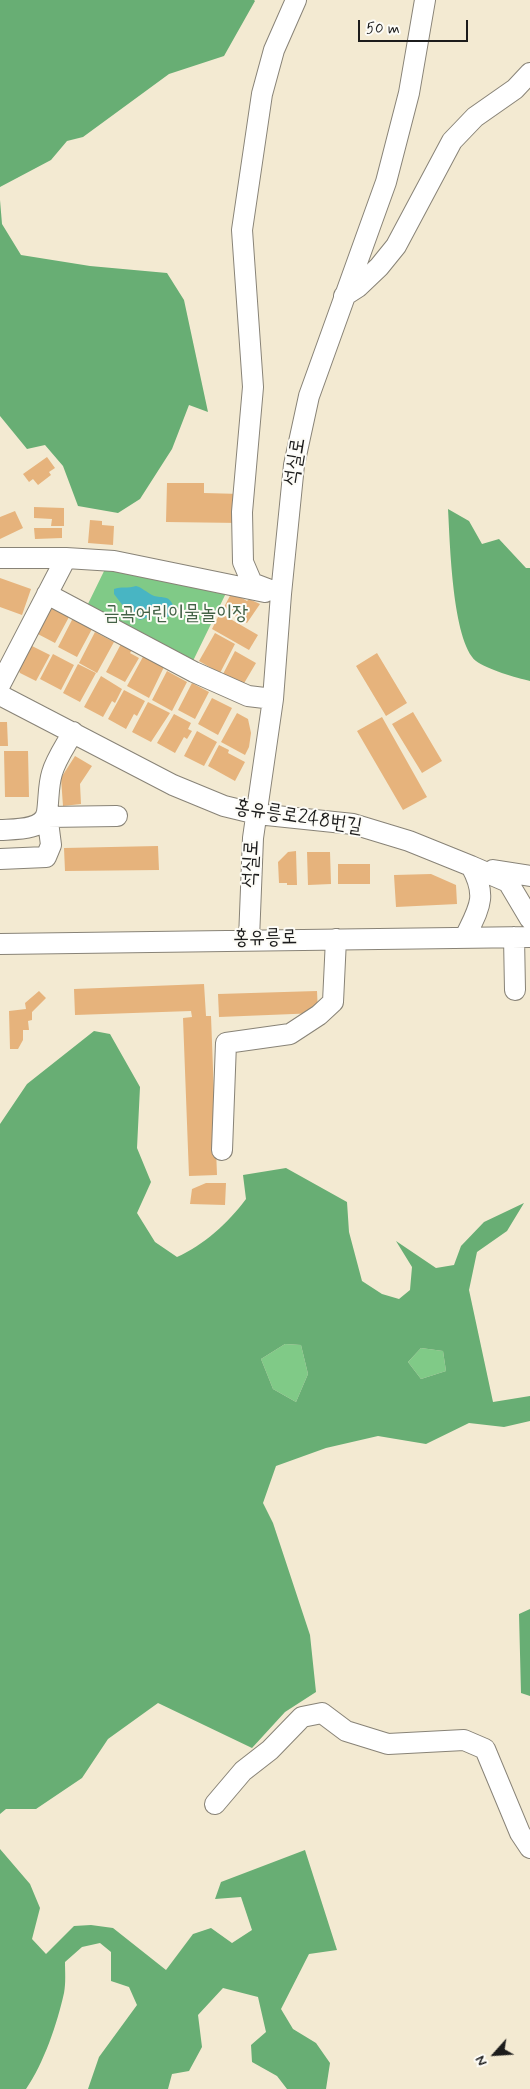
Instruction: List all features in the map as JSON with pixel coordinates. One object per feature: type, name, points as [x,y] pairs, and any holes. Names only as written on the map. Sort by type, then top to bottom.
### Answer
[{"type":"street","points":[[281,594],[252,584],[243,562],[242,512],[254,388],[242,230],[262,94],[274,50],[296,0]]},
{"type":"street","name":"석실로","points":[[249,939],[253,838],[273,700],[294,465],[308,396],[386,182],[409,93],[425,0]]},
{"type":"street","points":[[344,296],[365,281],[396,246],[452,141],[476,117],[515,90],[530,73]]},
{"type":"street","points":[[0,558],[66,558],[114,561],[281,594]]},
{"type":"street","points":[[0,684],[66,558]]},
{"type":"street","points":[[47,594],[194,672],[248,696],[273,700]]},
{"type":"street","name":"홍유릉로248번길","points":[[0,695],[173,785],[224,806],[257,814],[353,824],[408,841],[472,866],[508,882],[530,919]]},
{"type":"street","points":[[0,859],[46,857],[51,845],[47,816],[48,791],[52,772],[73,732]]},
{"type":"street","points":[[0,830],[27,828],[40,822],[47,816],[117,816]]},
{"type":"street","points":[[472,866],[530,876]]},
{"type":"street","points":[[465,937],[480,904],[480,882],[472,866]]},
{"type":"street","points":[[514,990],[522,937]]},
{"type":"street","name":"홍유릉로","points":[[0,944],[249,939],[522,937]]},
{"type":"street","points":[[222,1150],[226,1043],[290,1034],[333,1002],[336,939]]},
{"type":"street","points":[[215,1804],[243,1771],[270,1750],[302,1717],[322,1713],[346,1731],[388,1744],[464,1740],[485,1750],[520,1833],[530,1848]]},
{"type":"green space","points":[[0,0],[255,1],[224,56],[169,74],[83,137],[67,141],[51,160],[0,187]]},
{"type":"green space","points":[[0,200],[2,224],[21,255],[90,266],[167,273],[184,300],[208,412],[189,405],[172,449],[140,499],[118,513],[78,506],[63,466],[45,445],[27,449],[0,416]]},
{"type":"green space","points":[[448,509],[469,521],[482,544],[499,539],[526,568],[530,568],[530,681],[502,673],[481,664],[476,661],[468,650],[457,613],[451,566]]},
{"type":"green space","name":"금곡어린이물놀이장","points":[[106,567],[228,589],[192,663],[86,608]]},
{"type":"green space","points":[[94,1031],[110,1034],[140,1087],[137,1148],[151,1182],[137,1213],[155,1242],[177,1257],[206,1240],[239,1208],[246,1199],[243,1175],[286,1168],[347,1202],[349,1232],[362,1281],[382,1294],[399,1299],[410,1290],[412,1267],[396,1241],[436,1268],[454,1265],[461,1246],[484,1222],[524,1203],[507,1231],[477,1252],[469,1290],[493,1402],[530,1396],[530,1421],[504,1427],[469,1423],[426,1444],[378,1436],[326,1448],[276,1466],[263,1503],[273,1523],[310,1635],[316,1692],[285,1712],[252,1748],[158,1703],[108,1739],[82,1778],[36,1809],[6,1809],[0,1814],[0,1124],[27,1084]],"holes":[[[285,1344],[301,1345],[308,1374],[296,1402],[273,1389],[261,1359]],[[421,1348],[443,1351],[446,1371],[421,1379],[408,1362]]]},
{"type":"green space","points":[[285,1344],[301,1345],[308,1374],[296,1402],[273,1389],[261,1359]]},
{"type":"green space","points":[[421,1348],[443,1351],[446,1371],[421,1379],[408,1362]]},
{"type":"green space","points":[[530,1609],[530,1696],[521,1693],[519,1614]]},
{"type":"green space","points":[[0,1849],[30,1884],[40,1908],[32,1939],[46,1954],[74,1926],[91,1925],[113,1928],[166,1970],[193,1934],[211,1928],[232,1943],[252,1930],[241,1897],[215,1899],[221,1882],[305,1850],[337,1950],[309,1954],[281,2009],[293,2029],[316,2043],[330,2063],[326,2089],[287,2089],[277,2076],[252,2062],[251,2045],[266,2032],[258,1997],[223,1988],[198,2015],[202,2047],[189,2071],[172,2074],[168,2089],[88,2089],[99,2057],[137,2005],[129,1987],[111,1981],[111,1952],[100,1943],[82,1947],[65,1962],[65,1989],[58,2017],[33,2079],[26,2089],[0,2089]]},
{"type":"water","points":[[136,586],[152,595],[169,599],[173,605],[173,611],[168,617],[152,616],[140,620],[127,611],[114,594],[114,589]]},
{"type":"building","points":[[47,457],[55,468],[49,472],[51,475],[38,485],[33,479],[29,482],[23,474]]},
{"type":"building","points":[[167,483],[204,483],[204,493],[241,494],[240,523],[166,522]]},
{"type":"building","points":[[34,507],[64,508],[64,526],[51,526],[52,519],[34,518]]},
{"type":"building","points":[[15,511],[23,528],[0,539],[0,517]]},
{"type":"building","points":[[90,520],[102,521],[102,525],[114,526],[113,545],[88,543]]},
{"type":"building","points":[[34,528],[62,528],[62,538],[35,539]]},
{"type":"building","points":[[0,578],[31,589],[22,615],[0,607]]},
{"type":"building","points":[[232,592],[247,601],[249,599],[260,604],[247,623],[223,609]]},
{"type":"building","points":[[54,608],[69,617],[55,643],[34,632],[44,612]]},
{"type":"building","points":[[220,613],[258,635],[249,650],[212,629]]},
{"type":"building","points":[[73,618],[92,629],[77,657],[58,647]]},
{"type":"building","points":[[95,632],[114,642],[97,673],[79,663]]},
{"type":"building","points":[[215,633],[235,644],[220,673],[199,661]]},
{"type":"building","points":[[28,644],[50,655],[36,681],[20,673],[17,666]]},
{"type":"building","points":[[121,644],[132,650],[130,653],[139,658],[125,682],[106,672]]},
{"type":"building","points":[[235,651],[256,663],[243,685],[223,674]]},
{"type":"building","points":[[377,653],[407,703],[386,716],[356,666]]},
{"type":"building","points":[[53,654],[74,665],[61,690],[40,679]]},
{"type":"building","points":[[144,655],[164,667],[149,698],[127,686]]},
{"type":"building","points":[[78,664],[96,673],[80,702],[63,693]]},
{"type":"building","points":[[167,671],[187,682],[172,711],[152,700]]},
{"type":"building","points":[[101,676],[122,689],[115,703],[112,701],[103,717],[84,707]]},
{"type":"building","points":[[192,683],[209,692],[195,719],[178,710]]},
{"type":"building","points":[[124,690],[145,701],[137,716],[134,714],[126,729],[108,719]]},
{"type":"building","points":[[212,698],[232,708],[218,735],[198,724]]},
{"type":"building","points":[[148,702],[170,713],[151,742],[132,732]]},
{"type":"building","points":[[413,712],[442,761],[422,773],[392,724]]},
{"type":"building","points":[[237,713],[248,719],[251,733],[249,747],[245,755],[221,742]]},
{"type":"building","points":[[174,714],[191,723],[188,729],[192,731],[187,739],[184,737],[175,753],[157,743]]},
{"type":"building","points":[[382,717],[427,797],[403,810],[357,731]]},
{"type":"building","points":[[0,722],[7,722],[8,746],[0,746]]},
{"type":"building","points":[[197,731],[217,742],[204,766],[184,756]]},
{"type":"building","points":[[219,745],[229,750],[228,753],[245,762],[235,781],[208,766]]},
{"type":"building","points":[[4,751],[28,751],[29,797],[5,797]]},
{"type":"building","points":[[75,756],[92,766],[80,784],[81,804],[63,806],[61,778]]},
{"type":"building","points":[[158,846],[159,870],[65,871],[64,848]]},
{"type":"building","points":[[296,851],[297,885],[279,883],[278,862],[288,852]]},
{"type":"building","points":[[307,852],[330,852],[331,884],[308,885]]},
{"type":"building","points":[[338,864],[370,864],[370,884],[338,884]]},
{"type":"building","points":[[431,874],[456,885],[457,904],[396,907],[394,875]]},
{"type":"building","points":[[204,984],[206,1016],[211,1016],[217,1175],[189,1176],[183,1018],[192,1017],[191,1011],[75,1015],[74,989]]},
{"type":"building","points":[[39,991],[46,998],[32,1012],[32,1020],[28,1021],[29,1030],[23,1030],[23,1040],[18,1049],[10,1049],[9,1011],[26,1009],[25,1003]]},
{"type":"building","points":[[317,991],[318,1013],[219,1017],[218,994]]},
{"type":"building","points":[[206,1183],[226,1183],[225,1205],[190,1204],[192,1189]]}]
